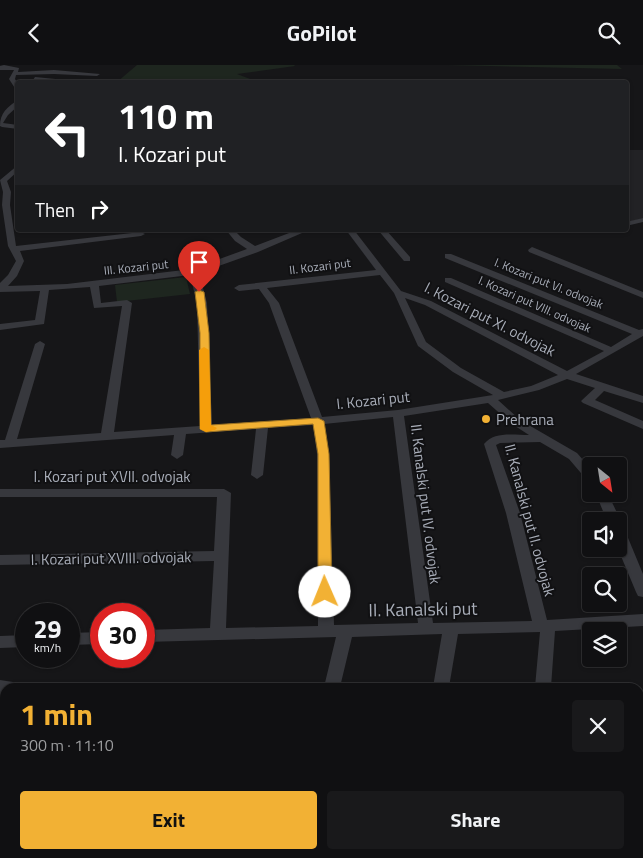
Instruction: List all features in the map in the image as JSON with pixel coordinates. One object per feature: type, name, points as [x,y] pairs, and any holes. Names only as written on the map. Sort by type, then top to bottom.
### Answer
[{"type":"street","points":[[3,67],[16,68],[13,76],[15,82]]},
{"type":"street","points":[[13,76],[54,72],[97,74]]},
{"type":"street","points":[[13,76],[49,80]]},
{"type":"street","points":[[15,105],[5,114],[0,123],[4,126],[15,127]]},
{"type":"street","points":[[0,289],[12,276],[20,261],[11,239],[7,192],[3,181],[15,170]]},
{"type":"street","points":[[8,211],[15,210]]},
{"type":"street","points":[[629,222],[643,220]]},
{"type":"street","points":[[232,232],[238,239],[255,250]]},
{"type":"street","name":"III. Kozari put","points":[[0,289],[45,288],[194,272],[301,232]]},
{"type":"street","name":"II. Kozari put","points":[[352,232],[398,293],[422,344],[457,370],[503,396]]},
{"type":"street","points":[[384,232],[407,259]]},
{"type":"street","points":[[15,249],[141,234]]},
{"type":"street","points":[[532,250],[643,295]]},
{"type":"street","name":"I. Kozari put VI. odvojak","points":[[448,256],[640,337]]},
{"type":"street","name":"II. Kozari put","points":[[239,288],[381,271]]},
{"type":"street","points":[[194,272],[202,303],[206,429]]},
{"type":"street","name":"I. Kozari put VIII. odvojak","points":[[448,280],[612,351]]},
{"type":"street","points":[[94,283],[97,306],[127,303],[108,436]]},
{"type":"street","points":[[262,286],[274,303],[318,421],[323,454],[326,631]]},
{"type":"street","points":[[0,327],[40,322],[45,288]]},
{"type":"street","name":"I. Kozari put XI. odvojak","points":[[398,293],[428,303],[567,375],[643,400]]},
{"type":"street","name":"I. Kozari put","points":[[5,443],[318,421],[398,413],[490,399],[534,388],[567,375],[640,337]]},
{"type":"street","points":[[5,443],[40,344]]},
{"type":"street","points":[[602,387],[587,401],[643,425]]},
{"type":"street","points":[[490,399],[516,422],[573,455],[582,466]]},
{"type":"street","name":"II. Kanalski put IV. odvojak","points":[[398,413],[408,472],[426,628]]},
{"type":"street","points":[[257,475],[263,424]]},
{"type":"street","points":[[176,455],[181,430]]},
{"type":"street","name":"II. Kanalski put II. odvojak","points":[[542,438],[500,439],[490,444],[513,513],[544,626]]},
{"type":"street","name":"I. Kozari put XVII. odvojak","points":[[0,493],[224,493],[221,556]]},
{"type":"street","points":[[627,553],[643,592]]},
{"type":"street","points":[[218,633],[221,556]]},
{"type":"street","name":"I. Kozari put XVIII. odvojak","points":[[0,560],[221,556]]},
{"type":"street","name":"II. Kanalski put","points":[[155,636],[544,626],[643,620]]},
{"type":"street","points":[[543,683],[544,626]]},
{"type":"street","points":[[442,683],[451,628]]},
{"type":"street","points":[[333,683],[346,630]]},
{"type":"street","points":[[1,645],[15,643]]},
{"type":"shaded area","points":[[137,65],[295,66],[237,74],[253,80],[119,80]]},
{"type":"shaded area","points":[[446,65],[617,65],[622,69]]},
{"type":"shaded area","points":[[629,150],[643,150],[643,218],[629,222]]},
{"type":"shaded area","points":[[186,277],[190,294],[117,302],[115,285]]},
{"type":"slow traffic","points":[[204,350],[206,429],[212,428]]},
{"type":"place","name":"Prehrana","points":[[486,419]]},
{"type":"route","points":[[199,292],[202,303],[204,333],[206,429],[318,421],[323,454],[325,592]]}]
